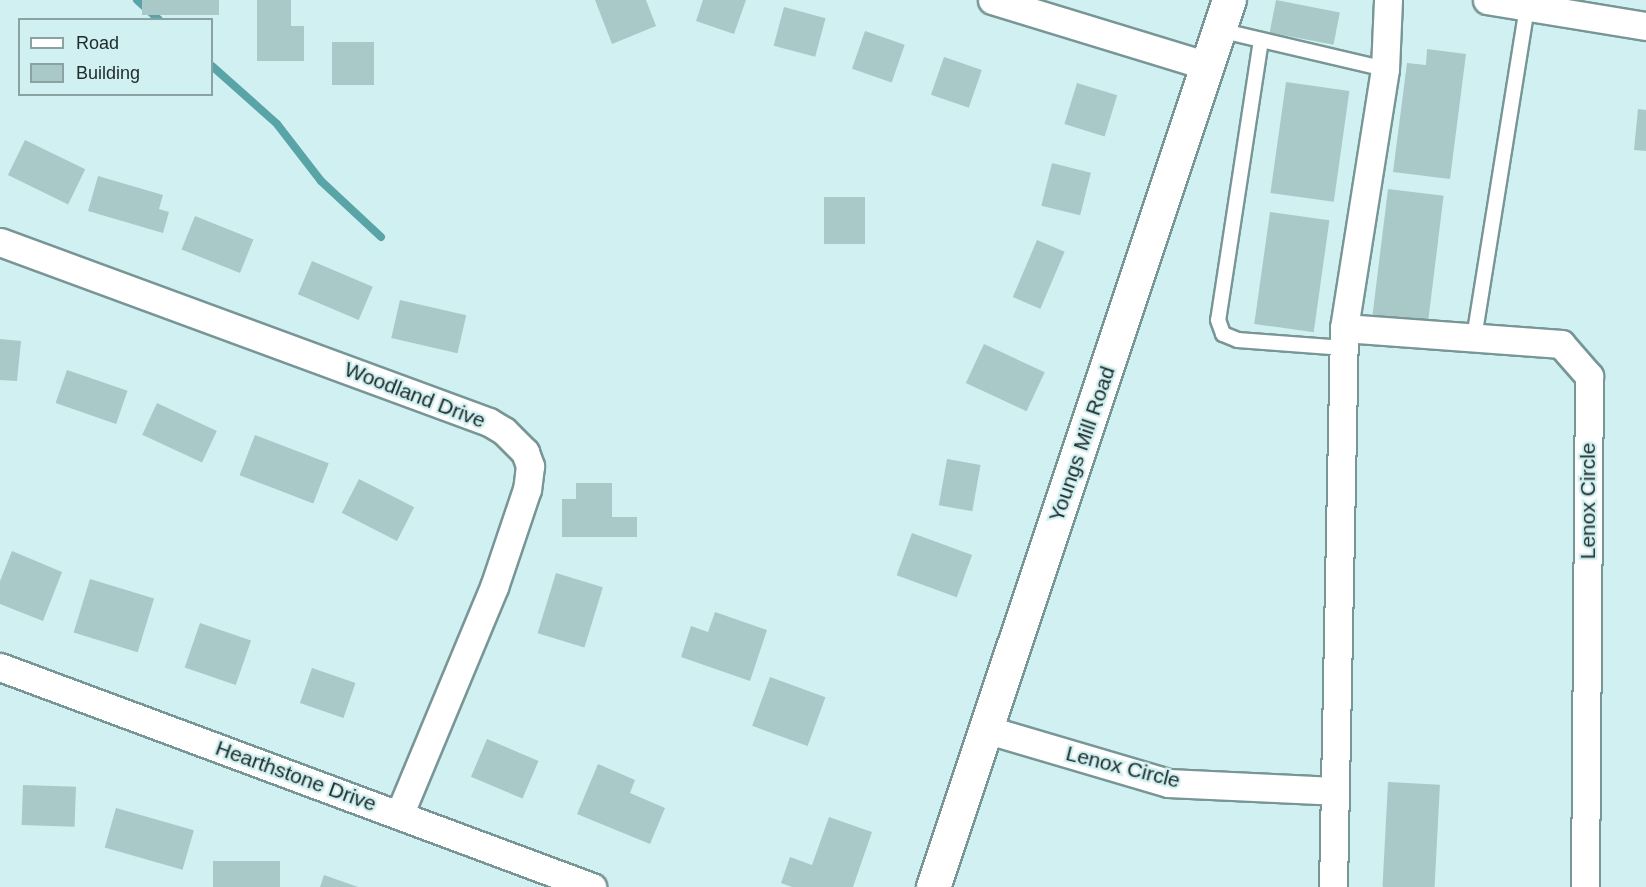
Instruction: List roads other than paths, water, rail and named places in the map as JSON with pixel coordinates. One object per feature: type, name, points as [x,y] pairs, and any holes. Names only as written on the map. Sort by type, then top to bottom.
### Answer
[{"type":"street","points":[[992,0],[1208,66]]},
{"type":"street","points":[[1333,887],[1344,338],[1385,69],[1388,0]]},
{"type":"street","points":[[1486,0],[1646,26]]},
{"type":"street","name":"Youngs Mill Road","points":[[933,887],[1224,15]]},
{"type":"street","name":"Woodland Drive","points":[[0,242],[489,422],[504,430],[525,452],[530,466],[527,489],[494,587],[399,815]]},
{"type":"street","name":"Lenox Circle","points":[[1344,338],[1474,338],[1561,344],[1589,376],[1585,887]]},
{"type":"street","name":"Hearthstone Drive","points":[[0,667],[592,887]]},
{"type":"street","name":"Lenox Circle","points":[[985,729],[1168,783],[1335,791]]},
{"type":"lane","points":[[1474,338],[1527,6]]},
{"type":"lane","points":[[1224,15],[1261,40],[1385,69]]},
{"type":"lane","points":[[1261,40],[1218,320],[1223,334],[1238,340],[1344,338]]},
{"type":"waterway","points":[[137,0],[157,18]]},
{"type":"waterway","points":[[213,67],[277,124],[321,181],[381,237]]}]
